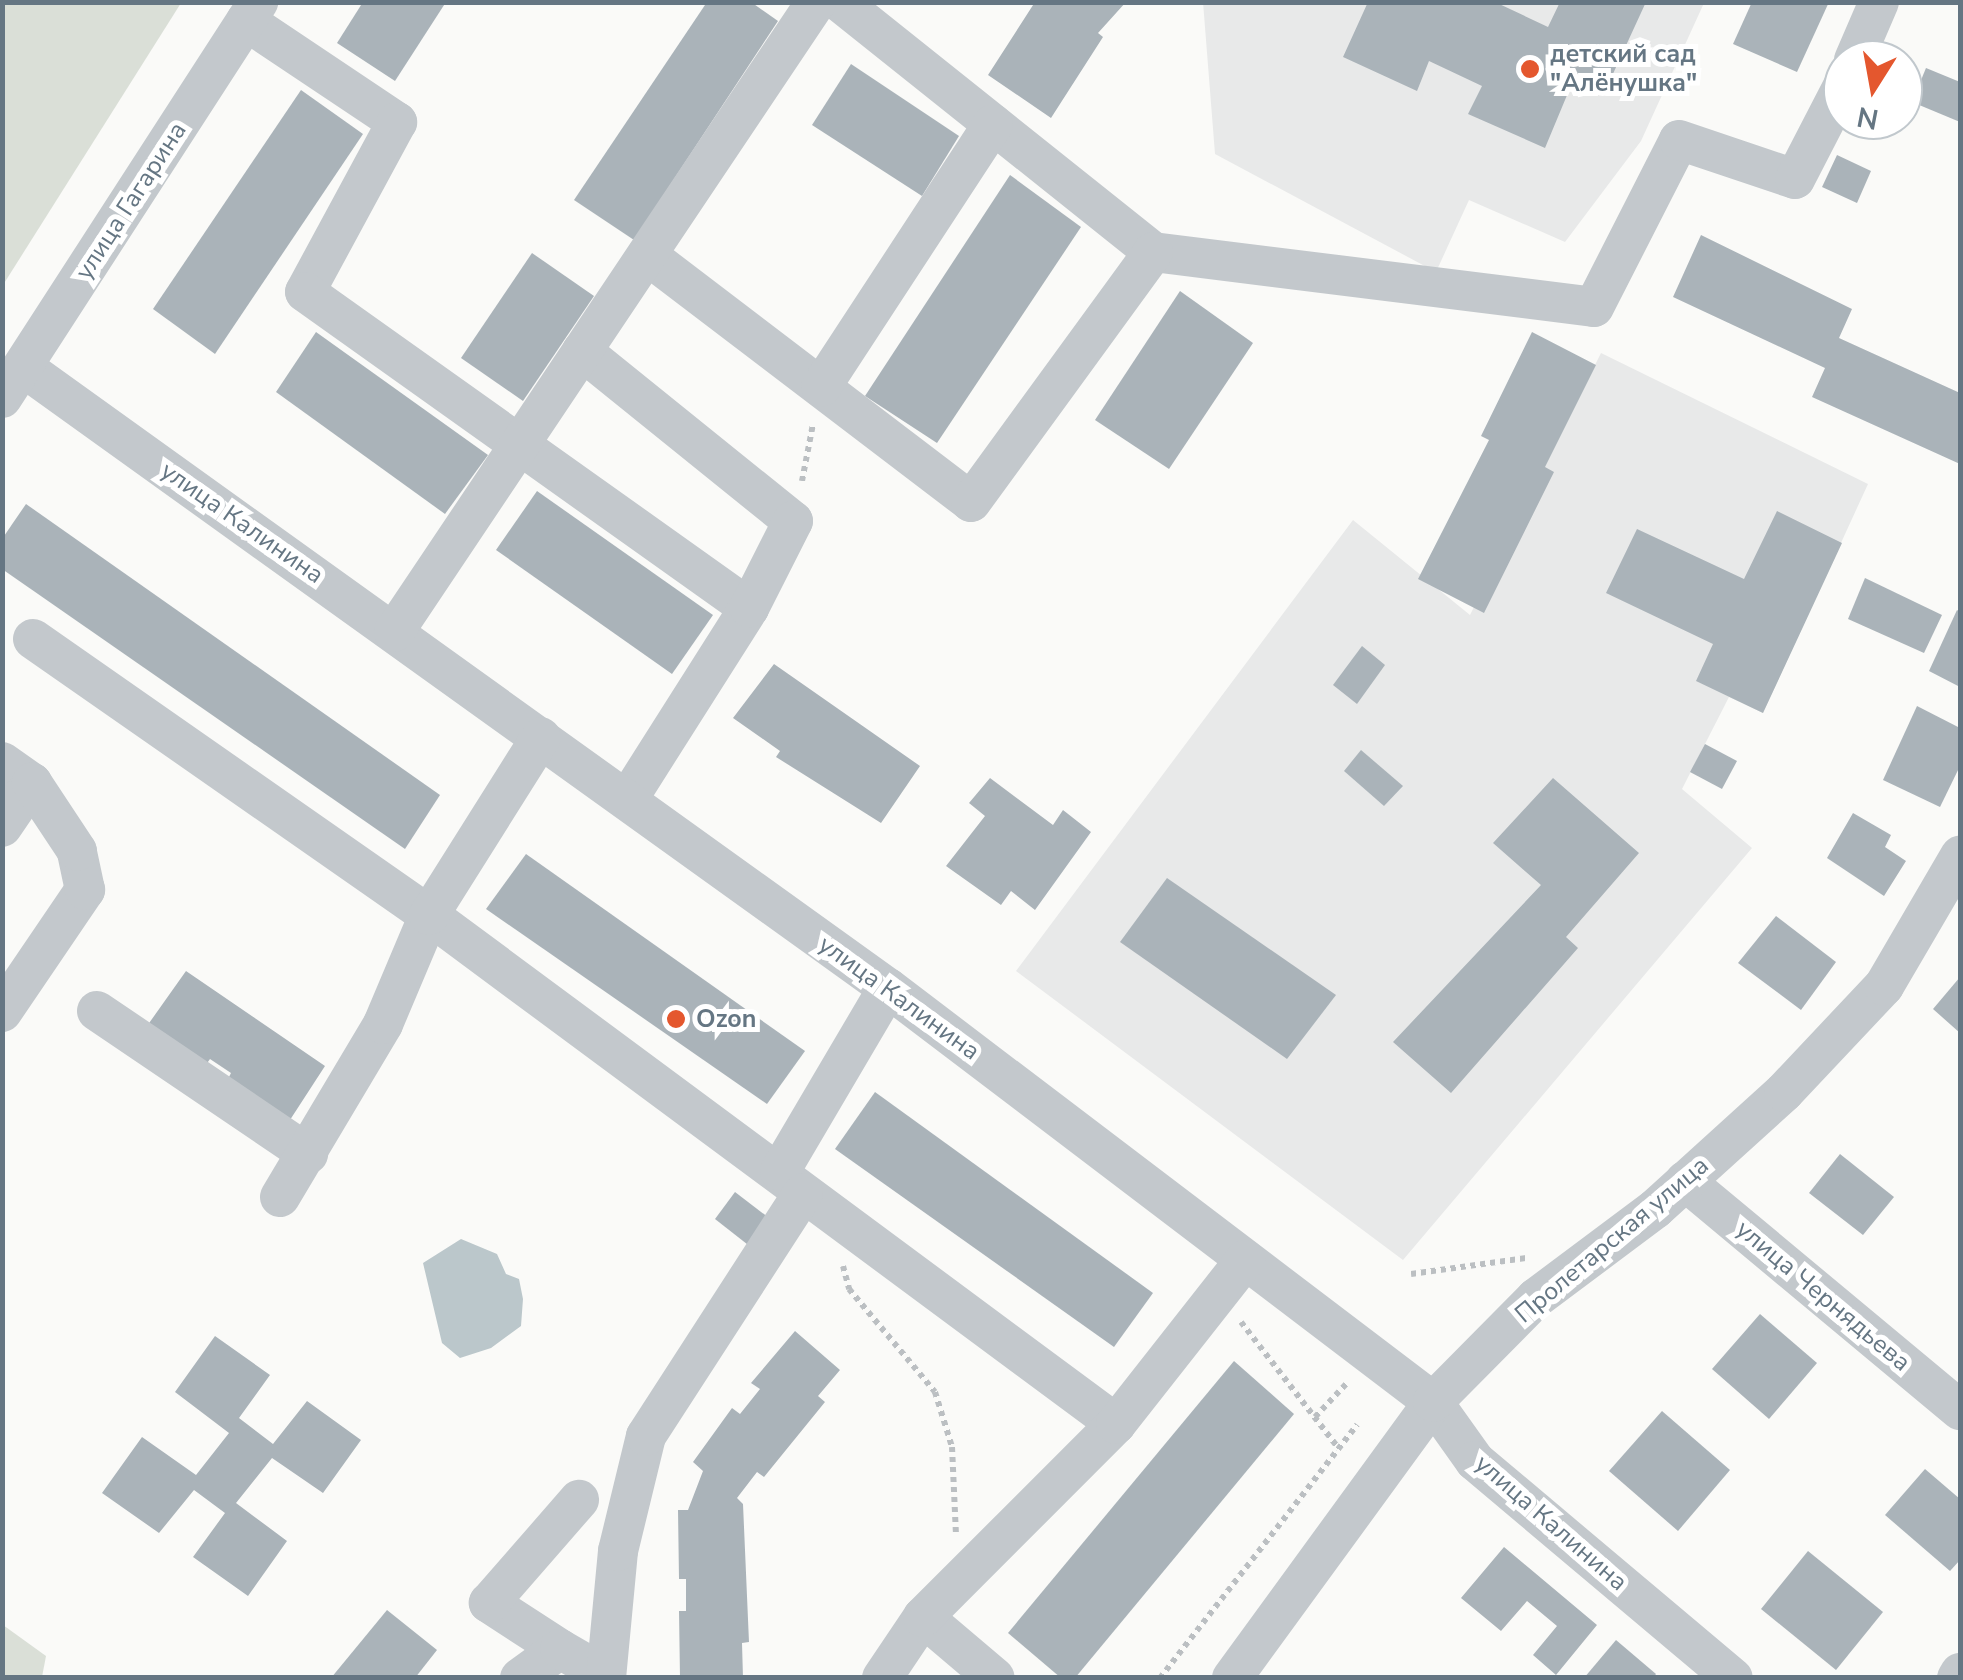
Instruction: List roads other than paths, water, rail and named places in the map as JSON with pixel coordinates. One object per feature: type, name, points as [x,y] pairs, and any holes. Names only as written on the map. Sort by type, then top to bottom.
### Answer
[{"type":"street","points":[[394,632],[816,2]]},
{"type":"street","points":[[840,2],[1153,252],[1594,307],[1679,140],[1795,180],[1823,125]]},
{"type":"street","points":[[1863,40],[1879,2]]},
{"type":"street","points":[[252,12],[397,122],[304,292],[749,608]]},
{"type":"street","name":"улица Гагарина","points":[[13,383],[252,12]]},
{"type":"street","points":[[821,387],[993,124]]},
{"type":"street","points":[[647,255],[971,502],[1153,252]]},
{"type":"street","points":[[582,352],[794,521],[749,608],[627,800]]},
{"type":"street","name":"улица Калинина","points":[[13,383],[394,632],[888,988],[1433,1402],[1475,1461],[1732,1678]]},
{"type":"street","points":[[33,640],[429,915],[1116,1424]]},
{"type":"street","points":[[280,1196],[383,1024],[429,915],[542,737]]},
{"type":"street","points":[[2,827],[17,772]]},
{"type":"street","points":[[2,1012],[85,890],[77,851],[17,772]]},
{"type":"street","name":"Пролетарская улица","points":[[1232,1678],[1433,1402],[1536,1298],[1686,1181],[1784,1092],[1884,986],[1960,856]]},
{"type":"street","points":[[579,1500],[489,1603],[606,1677],[618,1551],[646,1436],[803,1192],[888,988]]},
{"type":"street","points":[[97,1011],[308,1154]]},
{"type":"street","name":"улица Чернядьева","points":[[1686,1181],[1960,1410]]},
{"type":"street","points":[[882,1678],[923,1617],[1116,1424],[1245,1260]]},
{"type":"street","points":[[923,1617],[995,1678]]},
{"type":"street","points":[[520,1678],[560,1650]]},
{"type":"place","name":"детский сад \"Алёнушка\"","points":[[1530,69]]},
{"type":"place","name":"Ozon","points":[[676,1019]]}]
